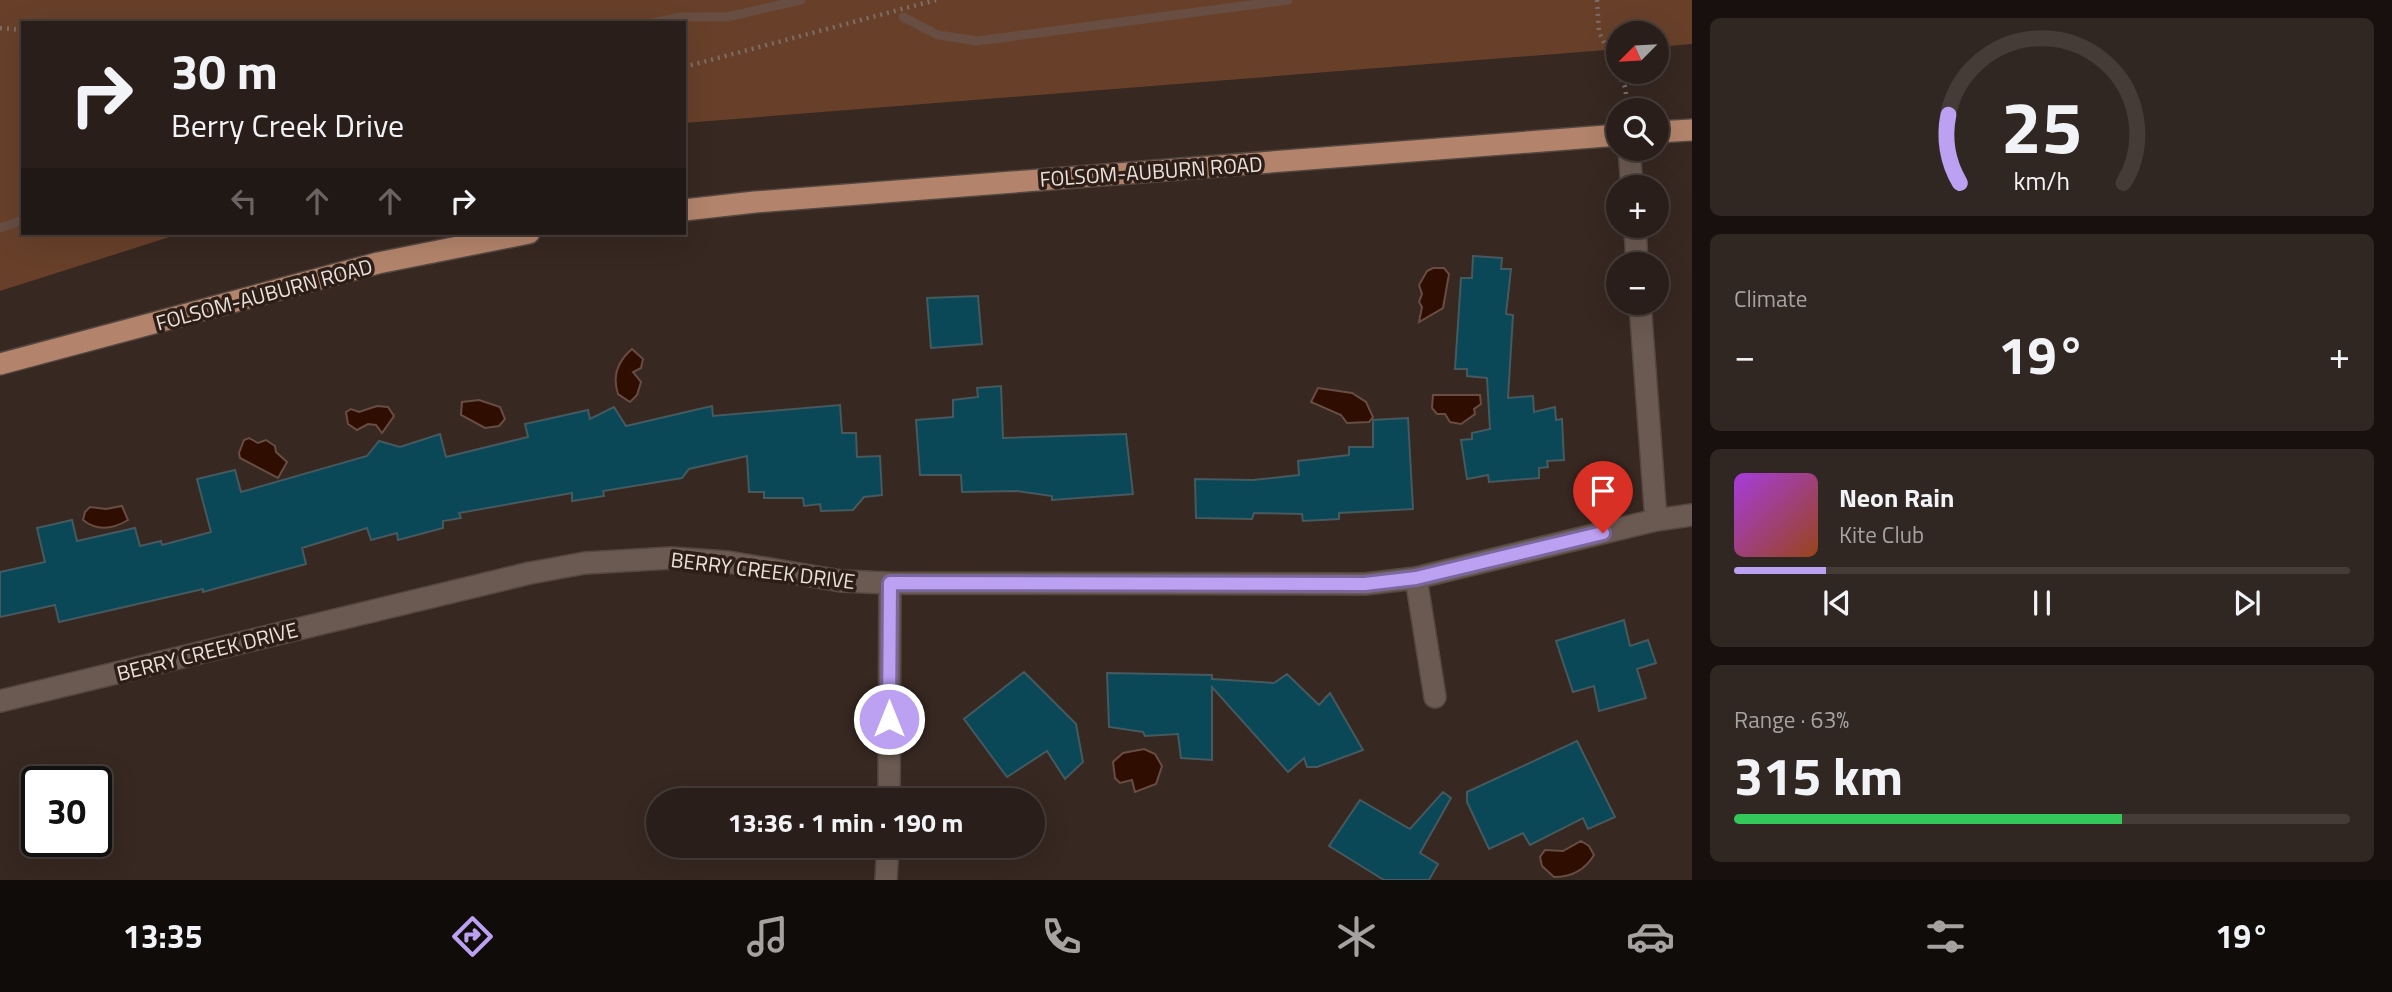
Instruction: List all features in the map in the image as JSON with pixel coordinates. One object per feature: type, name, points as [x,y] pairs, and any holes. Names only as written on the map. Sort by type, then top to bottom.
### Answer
[{"type":"main road","points":[[1669,131],[1692,130]]},
{"type":"main road","name":"FOLSOM-AUBURN ROAD","points":[[686,210],[755,202],[1606,136]]},
{"type":"main road","name":"FOLSOM-AUBURN ROAD","points":[[0,364],[378,263],[519,235]]},
{"type":"street","points":[[1641,315],[1656,520]]},
{"type":"street","name":"BERRY CREEK DRIVE","points":[[0,701],[516,576],[585,563],[671,558],[728,562],[841,581],[890,583],[1365,584],[1416,578],[1656,520],[1692,515]]},
{"type":"street","points":[[1416,578],[1435,697]]},
{"type":"street","points":[[888,788],[890,583]]},
{"type":"street","points":[[886,880],[887,858]]},
{"type":"path","points":[[686,66],[936,0]]},
{"type":"path","points":[[1597,0],[1599,32],[1608,58],[1625,87],[1626,98]]},
{"type":"path","points":[[0,28],[21,30]]},
{"type":"shaded area","points":[[0,0],[1692,0],[1692,44],[1670,46],[1670,21],[1606,21],[1606,50],[686,123],[686,21],[21,21],[21,235],[176,235],[0,291]]},
{"type":"shaded area","points":[[1444,268],[1449,274],[1443,308],[1419,322],[1422,307],[1419,302],[1422,294],[1419,285],[1427,271]]},
{"type":"shaded area","points":[[632,349],[643,359],[641,368],[633,372],[641,382],[637,395],[630,402],[618,394],[616,375],[623,359]]},
{"type":"shaded area","points":[[1318,388],[1352,393],[1366,402],[1373,417],[1369,422],[1347,423],[1341,415],[1311,402]]},
{"type":"shaded area","points":[[1433,395],[1480,395],[1481,404],[1474,409],[1475,414],[1461,424],[1450,422],[1445,414],[1437,414],[1432,408]]},
{"type":"shaded area","points":[[479,400],[500,407],[505,419],[499,426],[485,428],[461,415],[462,402]]},
{"type":"shaded area","points":[[377,406],[388,407],[394,416],[382,433],[376,425],[368,424],[357,430],[348,424],[346,412],[351,409],[359,412]]},
{"type":"shaded area","points":[[249,438],[258,443],[266,440],[275,446],[276,452],[287,462],[278,478],[240,458],[244,440]]},
{"type":"shaded area","points":[[122,506],[128,520],[117,525],[100,528],[83,520],[90,507],[106,509]]},
{"type":"shaded area","points":[[1144,749],[1155,754],[1162,766],[1156,784],[1135,792],[1132,780],[1120,783],[1115,778],[1113,762],[1123,753]]},
{"type":"shaded area","points":[[1581,841],[1589,846],[1594,855],[1582,869],[1566,876],[1554,877],[1542,866],[1540,857],[1545,850],[1563,851]]},
{"type":"building","points":[[1473,256],[1502,258],[1501,269],[1511,269],[1506,314],[1513,315],[1508,398],[1533,396],[1534,412],[1555,407],[1556,420],[1562,419],[1564,460],[1547,461],[1548,467],[1539,468],[1539,478],[1489,482],[1488,475],[1467,479],[1461,440],[1472,439],[1472,433],[1490,429],[1487,378],[1467,376],[1467,369],[1455,369],[1461,278],[1472,278]]},
{"type":"building","points":[[978,296],[982,344],[931,348],[927,298]]},
{"type":"building","points":[[1001,386],[1003,438],[1126,434],[1133,494],[1052,500],[1052,496],[1017,491],[962,492],[961,475],[920,475],[916,420],[953,417],[953,400],[978,397],[977,388]]},
{"type":"building","points":[[840,405],[842,433],[856,433],[857,457],[880,456],[882,495],[864,497],[853,510],[821,511],[820,504],[804,506],[803,498],[764,498],[764,492],[749,492],[747,456],[689,469],[682,478],[603,491],[604,496],[572,501],[572,493],[459,513],[461,518],[443,521],[443,528],[398,540],[397,533],[371,540],[367,528],[302,548],[306,564],[203,592],[203,589],[59,622],[55,605],[0,617],[0,572],[45,562],[37,528],[72,520],[77,541],[135,528],[140,546],[161,541],[162,545],[211,532],[197,479],[235,470],[241,492],[367,456],[379,441],[400,447],[440,434],[446,457],[528,437],[525,424],[588,410],[590,419],[614,407],[626,426],[712,406],[713,416]]},
{"type":"building","points":[[1408,418],[1413,509],[1339,513],[1339,519],[1303,521],[1302,514],[1254,513],[1252,519],[1196,518],[1195,479],[1253,480],[1299,475],[1298,461],[1349,455],[1349,447],[1373,447],[1373,420]]},
{"type":"building","points":[[1624,620],[1630,646],[1648,640],[1656,663],[1637,669],[1646,698],[1599,711],[1594,686],[1573,692],[1556,641]]},
{"type":"building","points":[[1024,672],[1076,724],[1083,762],[1065,779],[1047,751],[1007,777],[964,719]]},
{"type":"building","points":[[1107,673],[1212,675],[1212,679],[1274,683],[1287,674],[1319,705],[1330,693],[1363,750],[1317,767],[1307,767],[1304,758],[1288,772],[1212,687],[1212,760],[1181,758],[1178,734],[1145,736],[1143,732],[1109,727]]},
{"type":"building","points":[[1577,741],[1615,817],[1588,829],[1583,818],[1530,845],[1523,833],[1489,849],[1467,802],[1467,792]]},
{"type":"building","points":[[1443,792],[1451,798],[1420,853],[1438,864],[1429,880],[1384,880],[1329,846],[1360,800],[1410,829]]},
{"type":"waterway","points":[[662,21],[681,17],[727,17],[801,0]]},
{"type":"waterway","points":[[903,17],[938,35],[977,41],[1288,0]]},
{"type":"waterway","points":[[0,228],[21,221]]},
{"type":"route","points":[[889,719],[890,583],[1365,584],[1416,578],[1603,533]]}]
